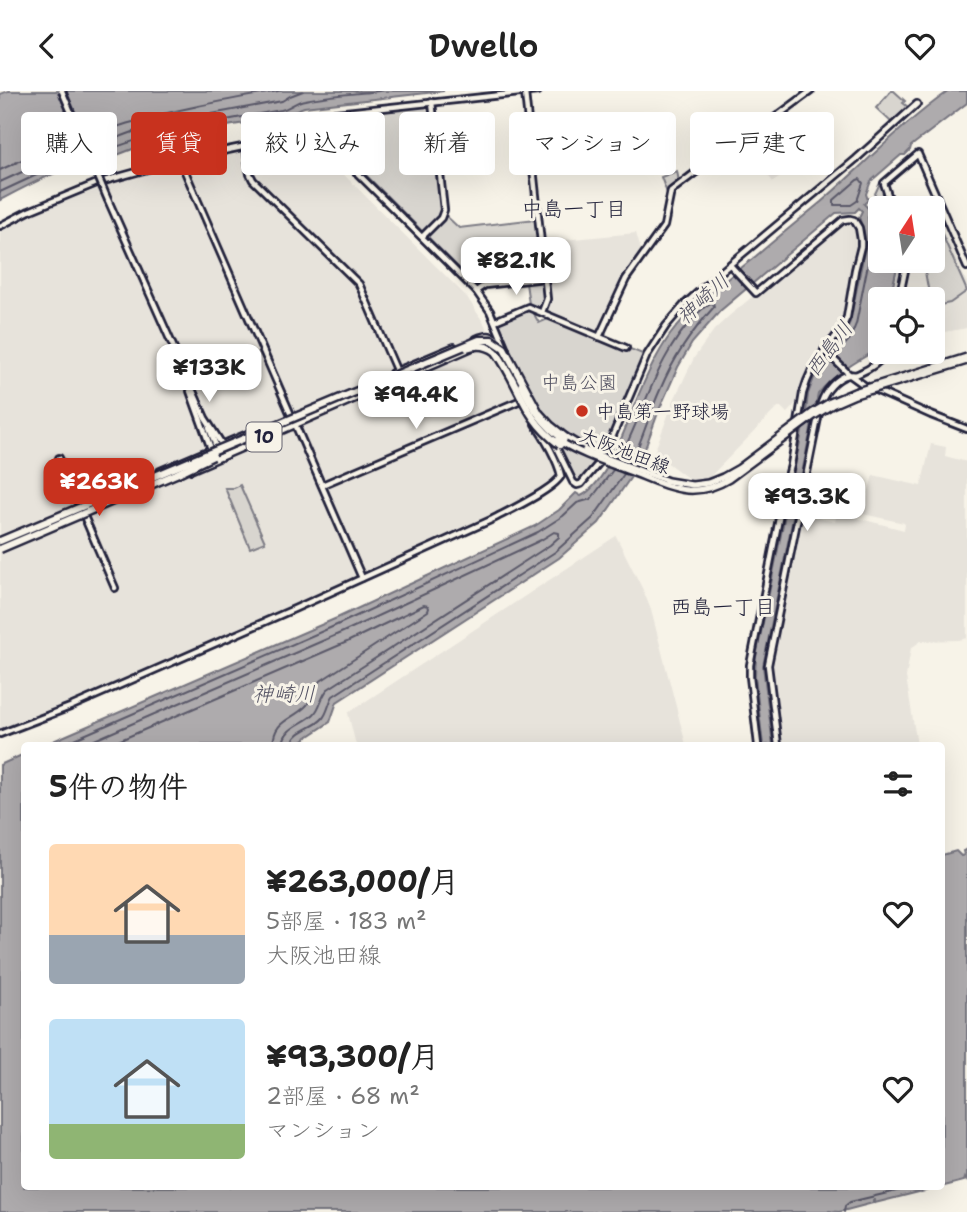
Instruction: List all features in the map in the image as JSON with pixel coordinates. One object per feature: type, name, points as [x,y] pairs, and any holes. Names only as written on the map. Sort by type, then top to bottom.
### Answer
[{"type":"highway","points":[[0,545],[479,340],[492,340],[504,348],[546,421],[592,454]]},
{"type":"highway","points":[[0,545],[176,474],[475,345],[489,347],[496,352],[528,411],[546,434],[564,447],[592,454]]},
{"type":"highway","points":[[57,522],[180,469],[208,462]]},
{"type":"highway","points":[[57,522],[82,510]]},
{"type":"main road","name":"大阪池田線","points":[[0,545],[82,510],[217,446],[488,335],[498,340],[515,376]]},
{"type":"main road","name":"大阪池田線","points":[[0,545],[82,510],[208,462],[480,344],[494,344],[499,347],[535,412],[548,428],[568,443],[675,483],[692,485],[708,483],[739,468],[830,402],[854,392],[967,359]]},
{"type":"street","points":[[62,91],[217,446],[216,454],[208,462]]},
{"type":"street","points":[[340,112],[538,91]]},
{"type":"street","points":[[599,337],[626,279],[664,226],[671,192],[721,153],[742,142],[811,91]]},
{"type":"street","points":[[525,93],[547,299],[542,312]]},
{"type":"street","points":[[422,237],[441,218],[444,210],[432,102]]},
{"type":"street","points":[[359,175],[476,291],[486,305],[573,482],[580,485],[607,449],[640,370],[656,340],[693,296],[917,104]]},
{"type":"street","points":[[888,196],[884,183],[918,154],[936,196]]},
{"type":"street","points":[[0,226],[97,183],[131,174]]},
{"type":"street","points":[[187,175],[362,578]]},
{"type":"street","points":[[251,175],[361,287],[400,379]]},
{"type":"street","points":[[945,216],[967,267]]},
{"type":"street","points":[[731,266],[756,293],[843,220],[850,219],[859,228],[861,246],[847,317],[842,328],[815,363],[803,393],[791,465],[753,643],[750,677],[758,742]]},
{"type":"street","points":[[476,291],[485,285],[545,278]]},
{"type":"street","points":[[495,321],[526,306],[626,348]]},
{"type":"street","points":[[825,351],[850,375],[876,391],[967,429]]},
{"type":"street","points":[[0,734],[70,707],[295,609],[493,519],[558,481],[560,470],[541,432],[529,417],[502,362]]},
{"type":"street","points":[[778,742],[768,665],[821,403],[832,385],[847,375],[858,374],[874,364]]},
{"type":"street","points":[[182,367],[217,446],[228,453]]},
{"type":"street","points":[[322,485],[521,400]]},
{"type":"street","points":[[59,458],[115,588]]},
{"type":"shaded area","points":[[241,152],[241,175],[344,175],[467,297],[485,325],[495,356],[558,474],[557,478],[490,518],[273,616],[0,731],[0,232],[37,211],[143,175],[227,175],[227,155]]},
{"type":"shaded area","points":[[768,175],[783,175],[773,182]]},
{"type":"shaded area","points":[[850,221],[854,224],[859,240],[845,315],[839,328],[809,364],[798,401],[787,413],[778,407],[700,487],[654,453],[673,402],[694,358],[714,330],[729,316],[837,227]]},
{"type":"shaded area","points":[[636,233],[641,250],[623,278],[598,332],[548,311],[550,302],[543,242]]},
{"type":"shaded area","points":[[945,233],[967,283],[967,328],[945,332],[945,287],[904,287],[907,273],[945,273]]},
{"type":"shaded area","points":[[931,444],[946,447],[945,456],[967,462],[967,638],[921,641],[911,648],[906,677],[917,742],[780,742],[769,673],[804,515],[835,522],[837,513],[904,530],[904,523],[863,514],[873,475],[921,486]]},
{"type":"shaded area","points":[[616,536],[651,610],[685,742],[355,742],[348,713]]},
{"type":"green space","points":[[891,91],[905,101],[903,103],[908,107],[892,123],[876,108]]},
{"type":"green space","points":[[428,106],[430,112],[399,112],[399,175],[437,175],[441,211],[459,228],[535,219],[541,273],[539,276],[481,282],[476,285],[366,175],[385,175],[385,112],[370,112]]},
{"type":"green space","points":[[676,171],[679,182],[667,193],[661,177],[676,175]]},
{"type":"green space","points":[[880,183],[882,183],[886,196],[874,196]]},
{"type":"green space","points":[[945,241],[967,291],[945,304],[945,287],[928,287],[925,273],[945,273]]},
{"type":"green space","points":[[896,273],[904,273],[901,287],[893,287]]},
{"type":"green space","points":[[540,281],[544,300],[541,307],[537,308],[529,304],[526,283]]},
{"type":"green space","name":"中島公園","points":[[527,308],[537,312],[535,316],[539,323],[550,318],[645,355],[606,445],[580,483],[575,482],[497,323]]},
{"type":"green space","points":[[240,485],[265,542],[250,548],[225,488]]},
{"type":"water","points":[[8,91],[444,91],[304,107],[294,112],[241,112],[241,123],[227,126],[227,112],[131,112],[131,150],[117,155],[117,112],[21,112],[21,175],[52,175],[0,200],[0,94]]},
{"type":"water","name":"神崎川","points":[[949,91],[967,91],[967,103],[871,181],[866,194],[868,200],[864,204],[868,208],[868,273],[896,273],[893,287],[868,287],[868,355],[839,374],[818,394],[763,666],[773,742],[763,742],[755,676],[756,657],[808,394],[816,373],[830,350],[844,335],[850,322],[866,243],[859,217],[862,211],[859,208],[855,212],[836,213],[720,311],[692,343],[659,410],[642,457],[599,523],[559,558],[337,702],[330,722],[300,742],[51,742],[337,618],[535,526],[559,510],[576,493],[581,496],[607,467],[651,367],[679,323],[710,293],[821,202],[900,130]]},
{"type":"water","points":[[21,755],[21,1190],[919,1192],[875,1203],[873,1200],[873,1203],[839,1212],[0,1212],[0,765]]},
{"type":"water","points":[[967,849],[967,1182],[965,1178],[964,1181],[945,1186],[945,854],[956,851],[961,856]]},
{"type":"pier","points":[[59,91],[67,91],[76,112],[68,112]]},
{"type":"place","name":"中島第一野球場","points":[[582,411]]},
{"type":"district","name":"中島一丁目","points":[[574,209]]},
{"type":"district","name":"西島一丁目","points":[[723,607]]},
{"type":"water label","name":"西島川","points":[[829,349]]}]
